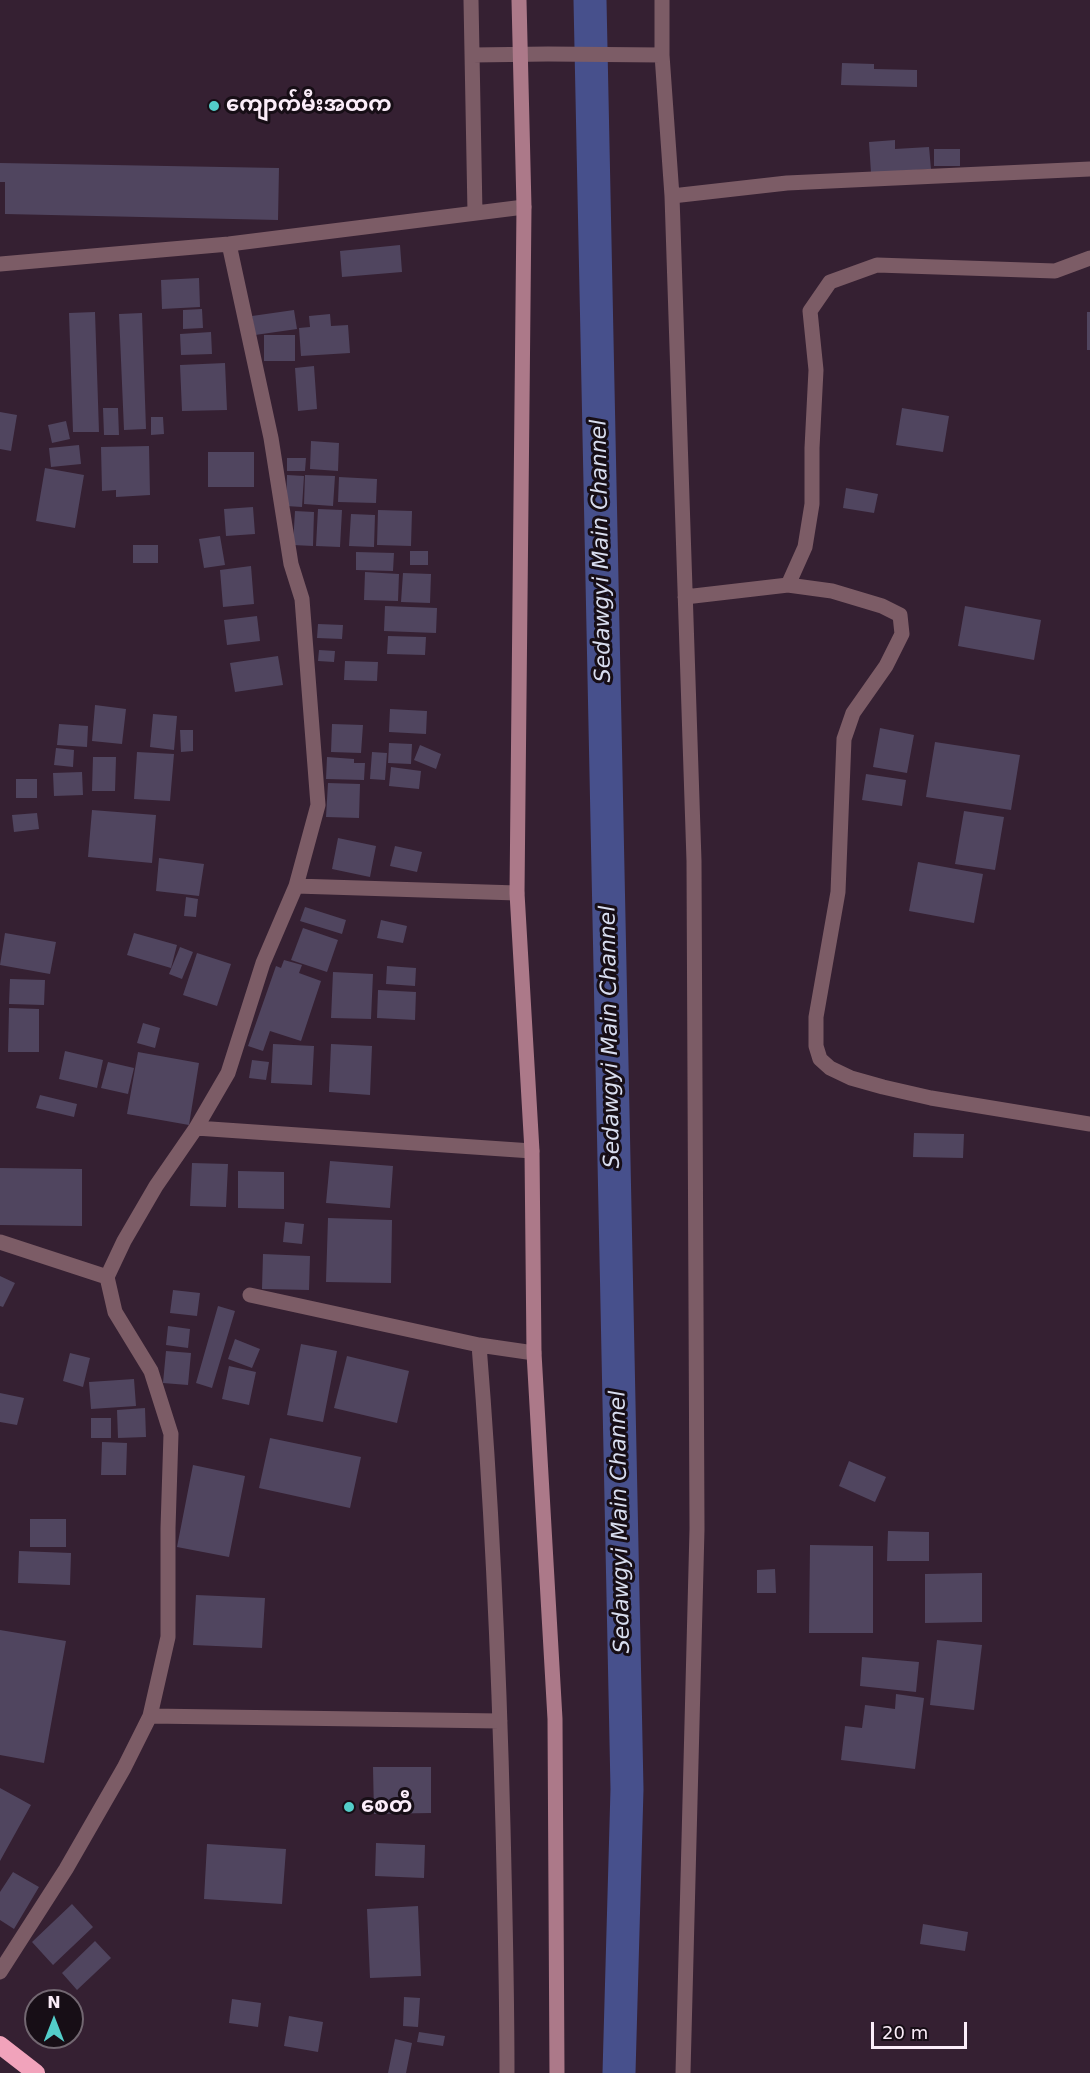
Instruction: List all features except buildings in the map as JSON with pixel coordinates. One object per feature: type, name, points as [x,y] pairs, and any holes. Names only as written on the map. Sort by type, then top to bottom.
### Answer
[{"type":"highway","points":[[0,2045],[36,2073]]},
{"type":"street","points":[[471,0],[475,213]]},
{"type":"street","points":[[519,0],[524,207],[517,893],[532,1151],[534,1353],[555,1719],[557,2073]]},
{"type":"street","points":[[662,0],[662,55],[672,196],[694,861],[697,1529],[683,2073]]},
{"type":"street","points":[[472,55],[662,55]]},
{"type":"street","points":[[672,196],[787,183],[1090,169]]},
{"type":"street","points":[[0,264],[229,244],[524,207]]},
{"type":"street","points":[[0,1972],[66,1869],[124,1768],[150,1716],[168,1637],[171,1434],[151,1371],[115,1312],[107,1277],[124,1241],[156,1186],[228,1073],[263,963],[296,886],[318,805],[302,599],[291,564],[271,438],[229,244]]},
{"type":"street","points":[[788,585],[805,547],[812,504],[816,370],[810,311],[830,282],[877,265],[1055,271],[1090,258]]},
{"type":"street","points":[[685,597],[788,585],[832,591],[882,606],[900,615],[902,634],[886,666],[853,713],[844,739],[838,892],[816,1017],[816,1046],[820,1059],[830,1068],[851,1078],[883,1087],[931,1098],[1090,1124]]},
{"type":"street","points":[[296,886],[517,893]]},
{"type":"street","points":[[195,1128],[532,1151]]},
{"type":"street","points":[[0,1242],[107,1277]]},
{"type":"street","points":[[250,1295],[479,1345],[534,1353]]},
{"type":"street","points":[[479,1345],[487,1450],[500,1721],[507,2073]]},
{"type":"street","points":[[150,1716],[500,1721]]},
{"type":"waterway","name":"Sedawgyi Main Channel","points":[[590,0],[627,1789],[619,2073]]},
{"type":"place","name":"ကျောက်မီးအထက","points":[[214,106]]},
{"type":"place","name":"စေတီ","points":[[349,1807]]}]
